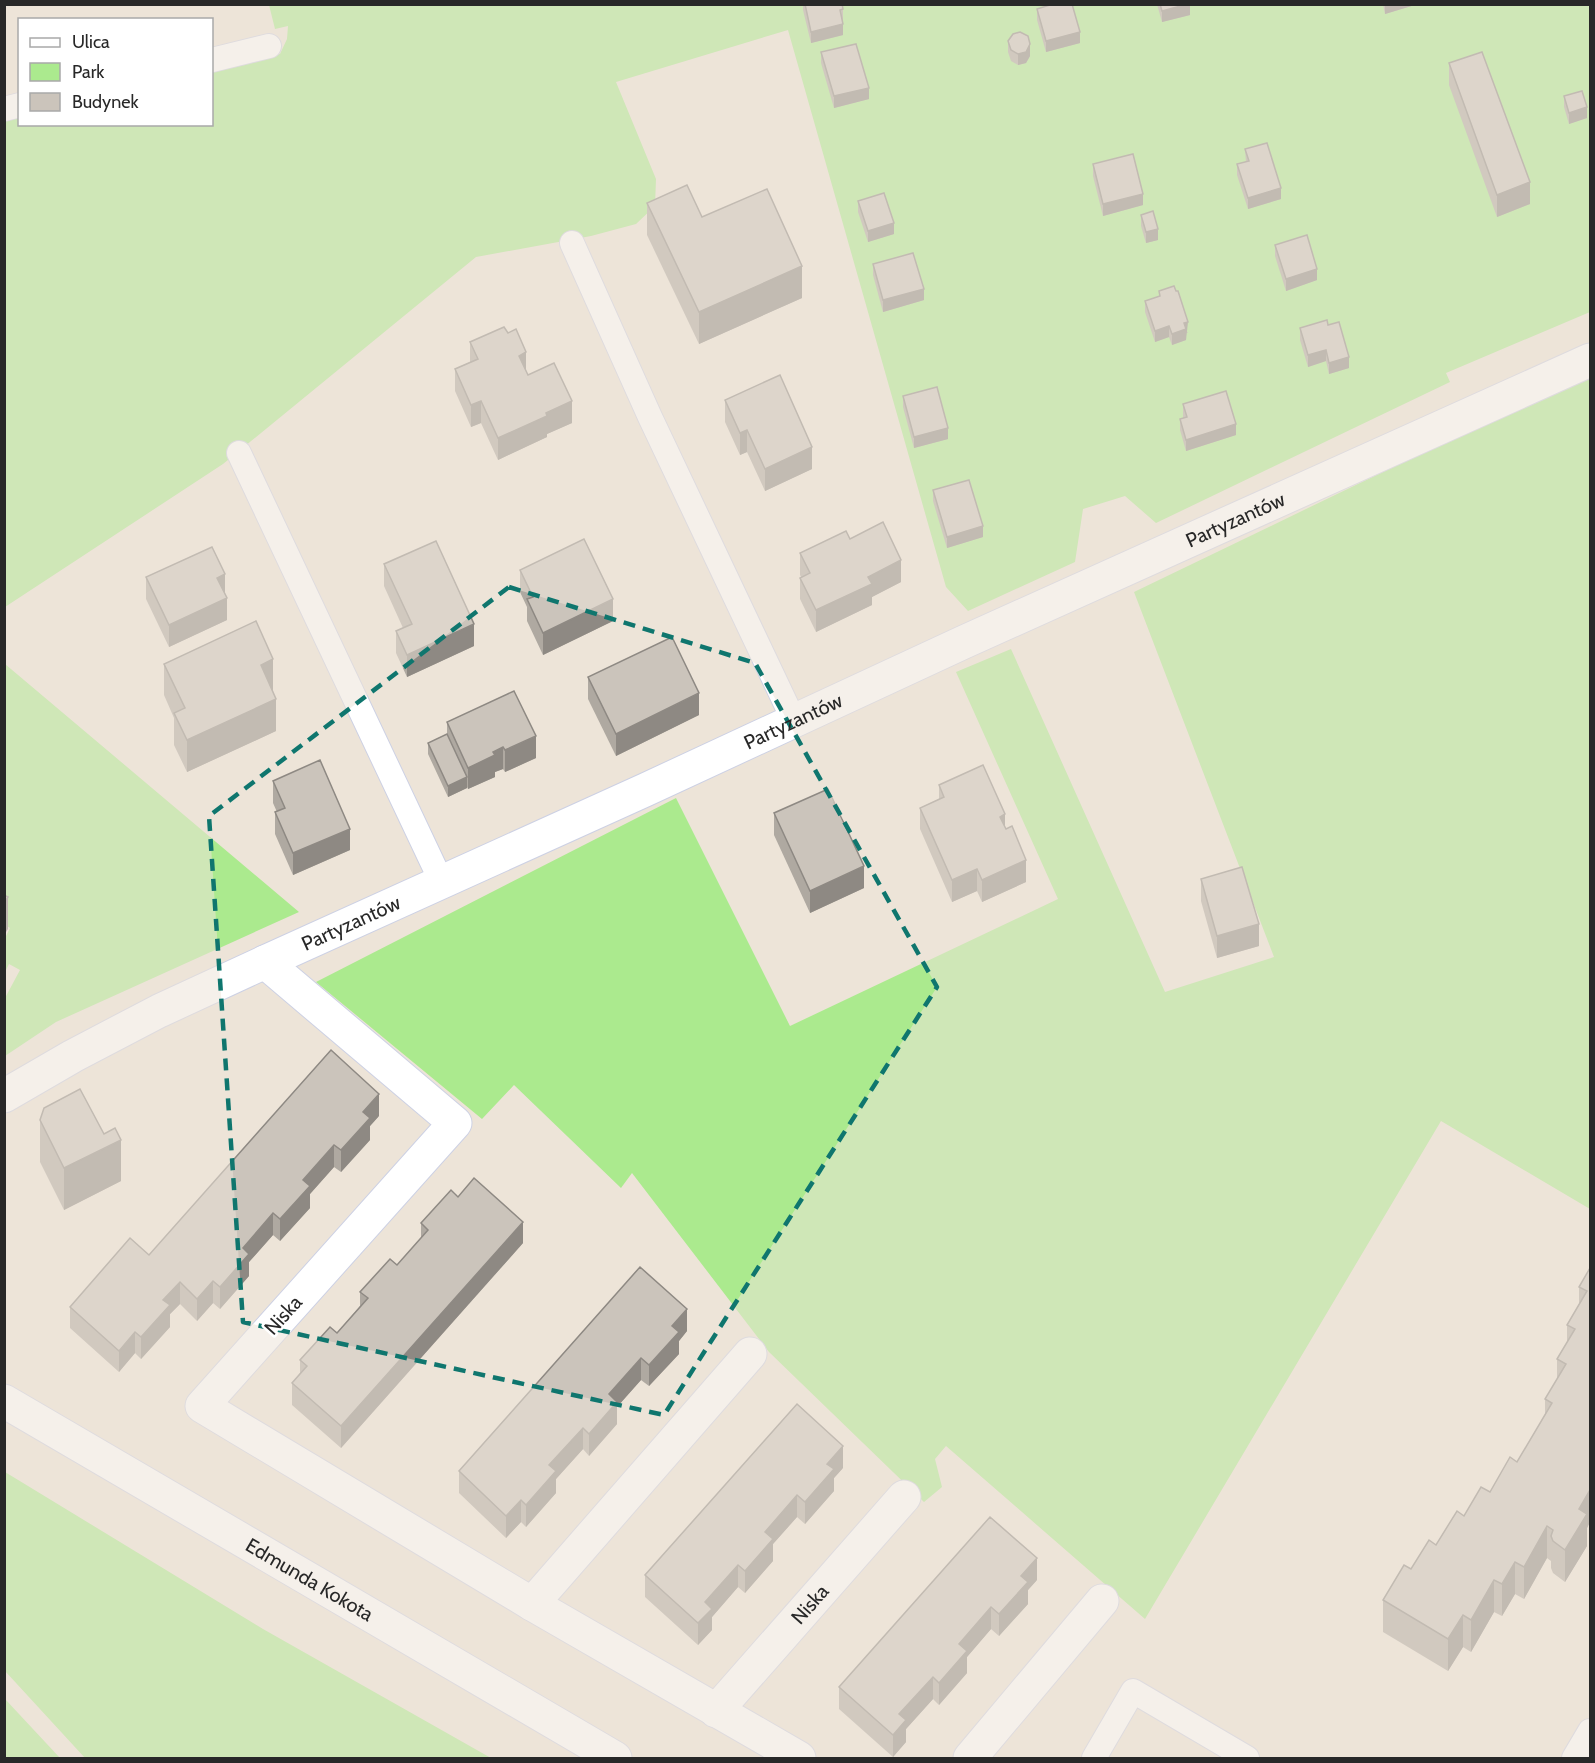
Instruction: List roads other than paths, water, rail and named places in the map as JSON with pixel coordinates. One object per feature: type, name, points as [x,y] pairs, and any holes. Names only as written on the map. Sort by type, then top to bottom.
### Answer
[{"type":"street","name":"Partyzantów","points":[[4,1096],[73,1056],[159,1011],[1059,598],[1590,360]]},
{"type":"street","name":"Niska","points":[[265,962],[455,1123],[202,1406],[532,1604],[799,1758]]},
{"type":"street","points":[[532,1604],[750,1354]]},
{"type":"street","name":"Edmunda Kokota","points":[[4,1401],[615,1758]]},
{"type":"street","name":"Niska","points":[[716,1711],[904,1497]]},
{"type":"street","points":[[970,1758],[1101,1601]]},
{"type":"lane","points":[[213,60],[269,46]]},
{"type":"lane","points":[[572,243],[650,417],[794,721]]},
{"type":"lane","points":[[239,453],[442,883]]},
{"type":"lane","points":[[1095,1758],[1133,1691],[1247,1758]]},
{"type":"lane","points":[[1574,1758],[1590,1731]]}]
